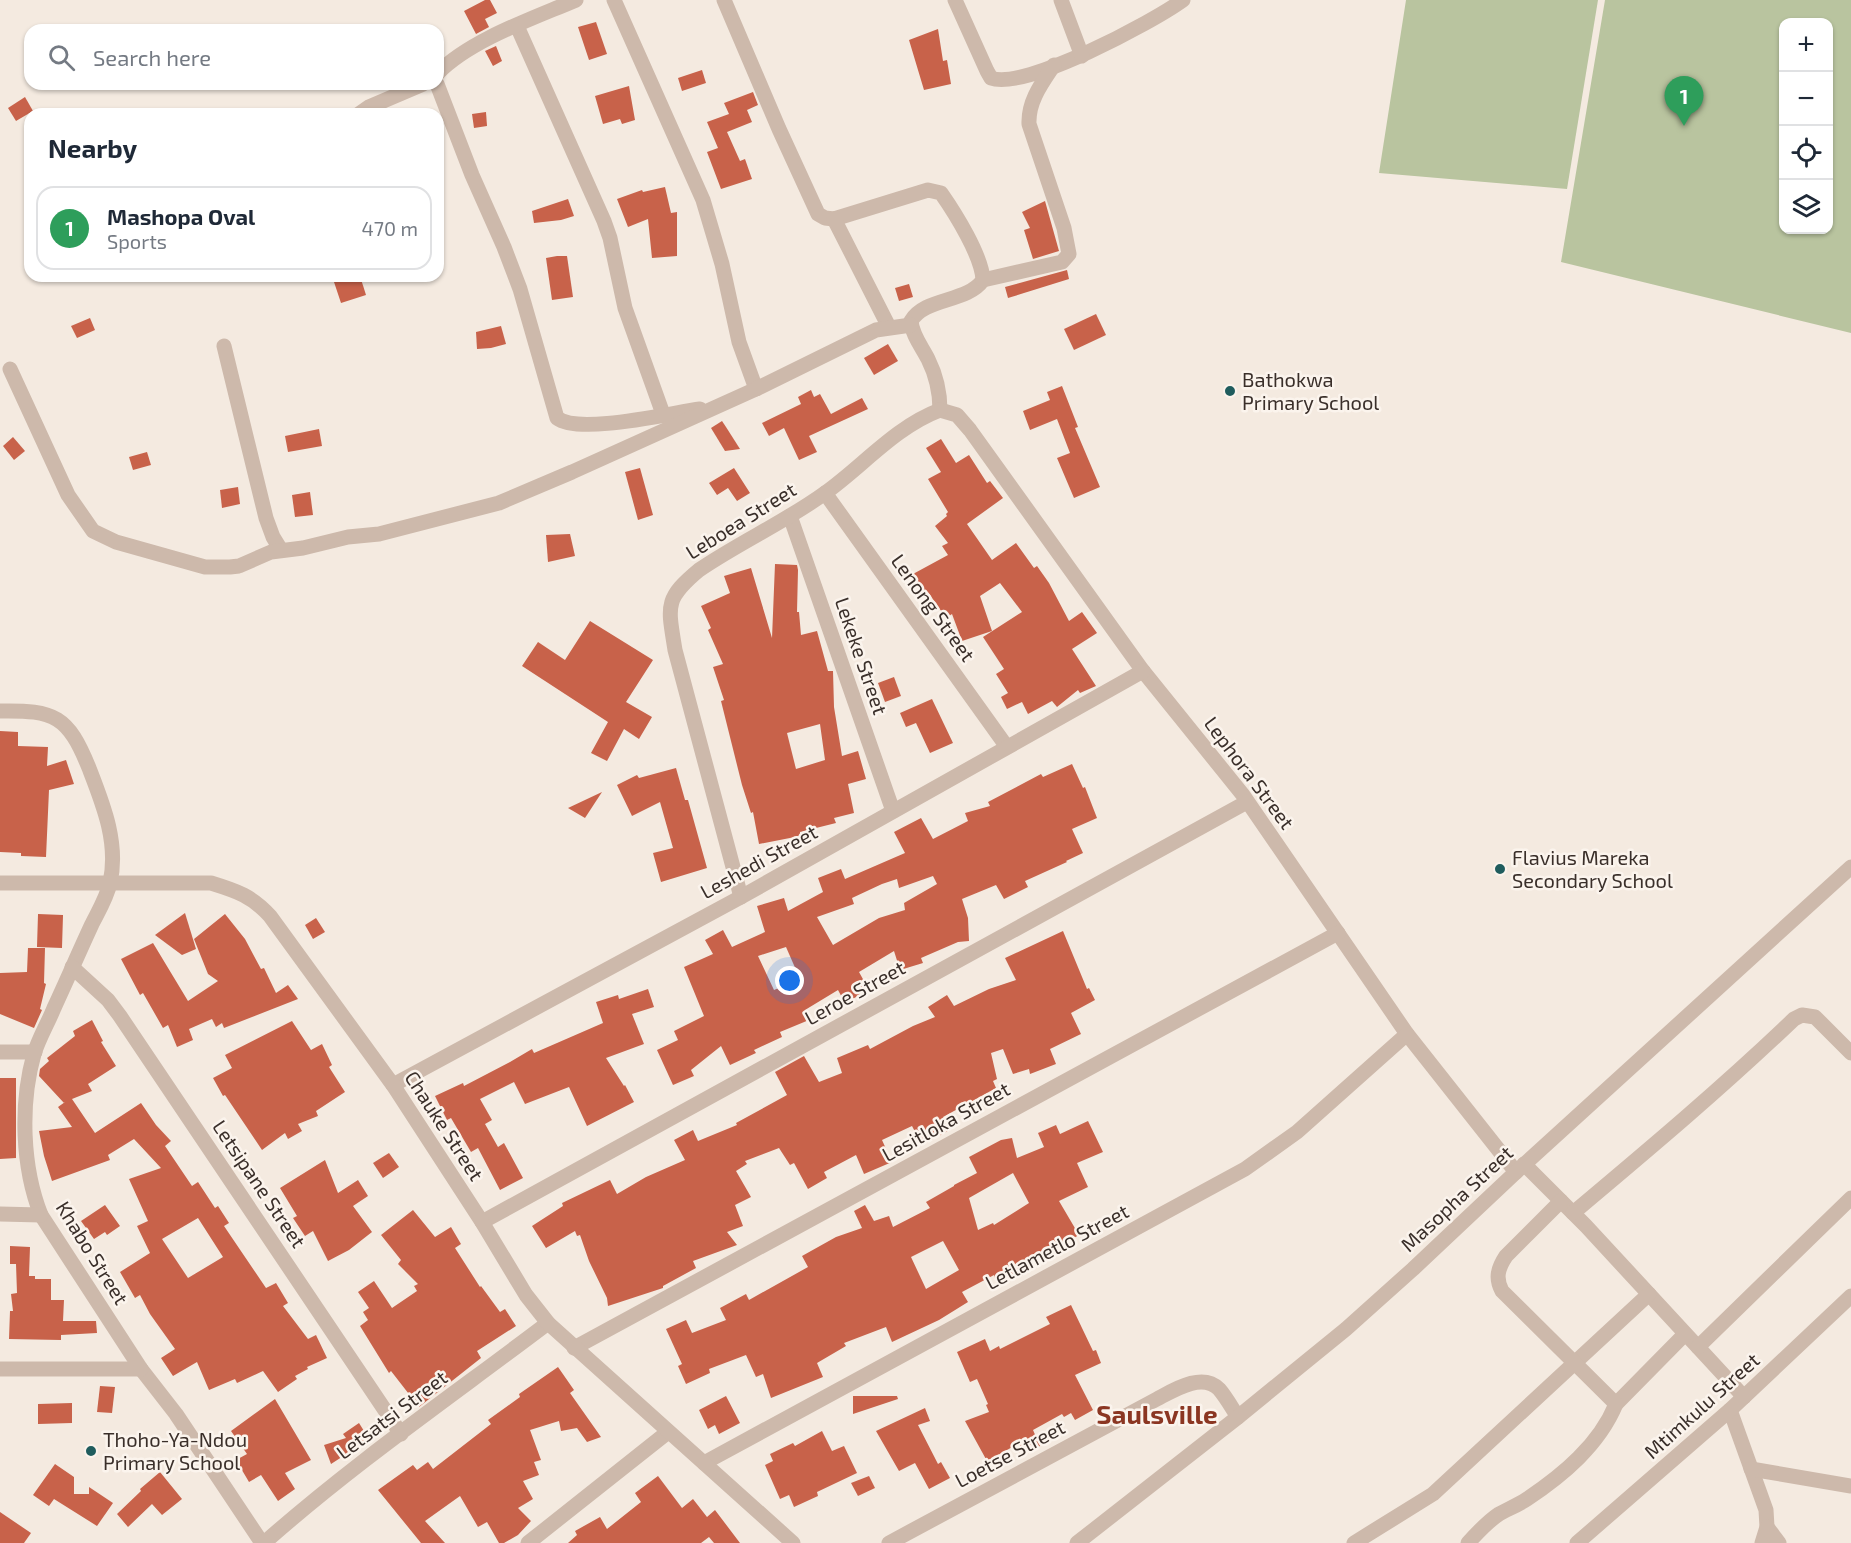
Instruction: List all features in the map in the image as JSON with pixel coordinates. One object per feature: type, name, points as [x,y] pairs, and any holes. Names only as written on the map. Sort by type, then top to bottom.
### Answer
[{"type":"street","points":[[444,68],[470,50],[576,0]]},
{"type":"street","points":[[614,0],[703,200],[717,246],[739,342],[756,389]]},
{"type":"street","points":[[724,0],[818,214],[834,219],[919,192],[928,190],[941,193],[981,267],[983,280]]},
{"type":"street","points":[[955,0],[991,78],[1002,80],[1016,78],[1082,56],[1159,17],[1183,0]]},
{"type":"street","points":[[1061,0],[1082,56]]},
{"type":"street","points":[[517,26],[604,221],[610,238],[625,308],[663,414]]},
{"type":"street","points":[[940,410],[940,399],[934,376],[911,325],[917,312],[974,289],[983,280],[1062,262],[1070,254],[1064,228],[1028,116],[1034,98],[1054,65]]},
{"type":"street","points":[[368,108],[409,90]]},
{"type":"street","points":[[439,90],[520,289],[557,418],[570,424],[593,425],[717,406]]},
{"type":"street","points":[[834,219],[889,327]]},
{"type":"street","points":[[10,369],[68,495],[93,531],[116,542],[205,567],[239,566],[260,556],[281,550],[303,548],[348,537],[379,534],[499,503],[756,389],[865,334],[889,327],[911,325]]},
{"type":"street","points":[[224,346],[266,518],[281,550]]},
{"type":"street","name":"Leboea Street","points":[[741,897],[675,650],[671,601],[681,585],[699,570],[825,493],[890,440],[926,415],[940,410]]},
{"type":"street","name":"Lephora Street","points":[[940,410],[957,415],[970,430],[1143,671],[1247,802],[1407,1034],[1520,1168],[1573,1213],[1744,1397]]},
{"type":"street","name":"Lenong Street","points":[[825,493],[1007,747]]},
{"type":"street","name":"Lekeke Street","points":[[790,516],[893,811]]},
{"type":"street","name":"Leshedi Street","points":[[393,1086],[741,897],[1143,671]]},
{"type":"street","points":[[0,711],[34,711],[51,715],[63,722],[75,737],[97,787],[108,822],[112,849],[110,884]]},
{"type":"street","name":"Leroe Street","points":[[482,1222],[1247,802]]},
{"type":"street","name":"Masopha Street","points":[[1077,1543],[1346,1329],[1851,867]]},
{"type":"street","name":"Chauke Street","points":[[0,883],[211,884],[238,891],[258,902],[393,1086],[482,1222],[526,1295],[548,1323],[704,1463],[787,1542]]},
{"type":"street","name":"Khabo Street","points":[[110,884],[34,1052],[26,1110],[27,1166],[32,1192],[41,1215],[141,1368],[176,1414],[263,1543]]},
{"type":"street","name":"Lesitloka Street","points":[[574,1348],[1338,933]]},
{"type":"street","name":"Letsipane Street","points":[[72,967],[108,1000],[120,1016],[401,1434]]},
{"type":"street","points":[[1573,1213],[1687,1117],[1794,1019],[1802,1015],[1815,1017],[1851,1053]]},
{"type":"street","name":"Letlametlo Street","points":[[704,1463],[1245,1169],[1275,1150],[1297,1132],[1407,1034]]},
{"type":"street","points":[[0,1052],[34,1052]]},
{"type":"street","points":[[1698,1347],[1851,1198]]},
{"type":"street","points":[[1561,1201],[1506,1256],[1500,1265],[1498,1283],[1502,1291],[1616,1404]]},
{"type":"street","points":[[0,1214],[41,1215]]},
{"type":"street","points":[[1354,1543],[1433,1494],[1648,1294]]},
{"type":"street","name":"Mtimkulu Street","points":[[1577,1543],[1730,1410],[1851,1296]]},
{"type":"street","name":"Letsatsi Street","points":[[263,1543],[306,1507],[548,1323]]},
{"type":"street","points":[[1468,1543],[1489,1521],[1526,1500],[1560,1475],[1584,1452],[1610,1418],[1616,1404],[1686,1334]]},
{"type":"street","points":[[0,1369],[141,1368]]},
{"type":"street","name":"Loetse Street","points":[[890,1543],[1149,1403],[1193,1383],[1214,1384],[1238,1417]]},
{"type":"street","points":[[1730,1410],[1766,1510],[1767,1527],[1762,1543]]},
{"type":"street","points":[[528,1543],[668,1432]]},
{"type":"street","points":[[1751,1469],[1851,1486]]},
{"type":"street","points":[[1767,1527],[1779,1543]]},
{"type":"green space","points":[[1406,0],[1598,0],[1567,189],[1379,173]]},
{"type":"green space","points":[[1605,0],[1851,0],[1851,333],[1561,262]]},
{"type":"building","points":[[485,0],[490,0],[497,13],[485,19],[489,27],[476,34],[464,11]]},
{"type":"building","points":[[596,22],[607,54],[589,60],[578,27]]},
{"type":"building","points":[[938,29],[943,61],[947,60],[951,84],[924,90],[909,40]]},
{"type":"building","points":[[496,46],[502,61],[493,66],[485,51]]},
{"type":"building","points":[[702,70],[706,83],[682,91],[678,78]]},
{"type":"building","points":[[629,86],[635,120],[622,124],[620,119],[603,124],[595,96]]},
{"type":"building","points":[[753,92],[758,105],[747,110],[752,122],[727,132],[740,161],[745,159],[752,179],[721,189],[707,152],[718,148],[707,122],[729,114],[724,103]]},
{"type":"building","points":[[25,97],[31,108],[24,108],[24,116],[16,121],[8,108]]},
{"type":"building","points":[[486,112],[487,126],[474,128],[472,114]]},
{"type":"building","points":[[665,187],[671,213],[677,212],[677,256],[652,258],[648,219],[628,227],[617,199],[642,190],[643,192]]},
{"type":"building","points":[[568,199],[574,216],[534,223],[532,211]]},
{"type":"building","points":[[1045,201],[1059,251],[1033,259],[1024,230],[1030,228],[1022,212]]},
{"type":"building","points":[[567,256],[573,297],[552,300],[546,258]]},
{"type":"building","points":[[1067,270],[1069,279],[1008,298],[1005,287]]},
{"type":"building","points":[[334,282],[362,282],[366,295],[341,303]]},
{"type":"building","points":[[909,284],[913,297],[899,301],[895,288]]},
{"type":"building","points":[[1096,314],[1106,335],[1074,350],[1064,329]]},
{"type":"building","points":[[90,318],[95,330],[77,338],[71,326]]},
{"type":"building","points":[[501,326],[506,344],[477,349],[476,332]]},
{"type":"building","points":[[888,344],[898,361],[874,375],[864,358]]},
{"type":"building","points":[[1062,386],[1078,427],[1075,428],[1100,487],[1074,498],[1057,458],[1070,453],[1057,419],[1030,430],[1023,411],[1050,400],[1047,392]]},
{"type":"building","points":[[811,390],[814,397],[820,394],[831,414],[862,398],[868,409],[809,436],[817,452],[799,460],[784,428],[769,436],[762,423],[801,404],[798,397]]},
{"type":"building","points":[[722,421],[740,449],[725,451],[711,428]]},
{"type":"building","points":[[319,429],[322,446],[288,452],[285,436]]},
{"type":"building","points":[[13,437],[25,451],[14,460],[3,446]]},
{"type":"building","points":[[941,439],[956,463],[969,455],[987,483],[990,481],[1003,498],[967,524],[992,560],[1016,543],[1034,568],[1037,566],[1049,583],[1069,621],[1082,612],[1097,633],[1072,649],[1096,686],[1080,693],[1078,690],[1057,707],[1052,701],[1028,714],[1022,702],[1007,709],[1001,697],[1008,693],[996,674],[1004,669],[983,637],[1022,612],[1000,583],[980,596],[992,631],[962,641],[952,614],[946,618],[928,592],[924,594],[913,574],[948,555],[942,546],[948,543],[935,526],[947,516],[948,512],[928,479],[941,472],[926,448]]},
{"type":"building","points":[[147,452],[151,465],[133,470],[129,457]]},
{"type":"building","points":[[640,468],[653,515],[638,520],[625,472]]},
{"type":"building","points":[[734,468],[750,493],[737,501],[728,488],[717,495],[709,483]]},
{"type":"building","points":[[238,487],[240,504],[222,508],[220,490]]},
{"type":"building","points":[[310,492],[313,515],[295,517],[292,495]]},
{"type":"building","points":[[570,534],[575,556],[548,562],[546,535]]},
{"type":"building","points":[[775,564],[797,565],[797,612],[799,612],[801,635],[817,631],[828,671],[833,671],[834,707],[842,756],[858,751],[866,779],[848,784],[854,813],[834,818],[836,823],[800,832],[800,836],[759,844],[753,812],[751,813],[742,785],[721,701],[724,700],[713,667],[723,664],[708,630],[711,628],[701,606],[730,593],[724,576],[751,568],[772,638]],"holes":[[[820,724],[825,760],[796,769],[787,733]]]},
{"type":"building","points":[[590,621],[653,660],[626,702],[652,717],[639,739],[624,729],[607,761],[591,753],[608,722],[522,666],[538,642],[565,660]]},
{"type":"building","points":[[894,677],[901,696],[885,702],[878,683]]},
{"type":"building","points":[[932,699],[953,743],[930,753],[916,723],[906,727],[900,713]]},
{"type":"building","points":[[0,731],[18,732],[18,746],[48,747],[47,766],[66,760],[74,784],[49,790],[46,857],[0,852]]},
{"type":"building","points":[[1072,764],[1083,788],[1085,787],[1097,818],[1072,829],[1083,853],[1025,881],[1028,887],[1004,899],[996,885],[962,899],[968,918],[969,941],[958,942],[921,958],[923,963],[900,970],[894,951],[859,972],[869,990],[845,1003],[838,990],[805,1010],[809,1020],[780,1032],[782,1037],[754,1050],[756,1053],[730,1065],[721,1046],[691,1070],[694,1076],[673,1085],[657,1050],[678,1040],[674,1031],[704,1016],[684,967],[713,954],[705,940],[723,930],[732,947],[765,932],[757,906],[784,898],[788,911],[823,892],[818,878],[841,869],[845,879],[905,853],[894,832],[921,818],[933,839],[968,821],[965,813],[990,806],[988,802],[1041,774],[1043,777]],"holes":[[[933,876],[937,884],[904,903],[905,910],[879,918],[833,945],[817,917],[854,904],[852,898],[882,884],[897,879],[899,888]],[[786,947],[800,979],[774,990],[758,956]]]},
{"type":"building","points":[[676,768],[685,800],[688,800],[707,868],[661,882],[653,853],[673,848],[660,802],[632,816],[617,785],[637,775],[639,778]]},
{"type":"building","points":[[602,792],[585,818],[568,808]]},
{"type":"building","points":[[185,913],[196,949],[182,955],[155,935]]},
{"type":"building","points":[[38,914],[63,915],[62,948],[37,947]]},
{"type":"building","points":[[225,914],[245,939],[261,969],[264,968],[276,993],[288,985],[298,999],[224,1028],[222,1023],[216,1027],[212,1019],[189,1029],[193,1040],[177,1047],[168,1025],[163,1028],[143,993],[140,995],[121,959],[153,943],[188,1001],[218,981],[208,974],[194,939]]},
{"type":"building","points":[[316,918],[325,932],[313,939],[305,925]]},
{"type":"building","points":[[1063,931],[1087,989],[1089,988],[1095,1000],[1071,1013],[1081,1034],[1050,1049],[1056,1064],[1030,1074],[1029,1069],[1013,1074],[1003,1049],[991,1053],[997,1079],[993,1081],[996,1088],[943,1117],[950,1130],[922,1145],[912,1126],[882,1140],[892,1162],[864,1174],[856,1155],[824,1172],[827,1178],[808,1189],[794,1163],[790,1165],[779,1148],[745,1161],[747,1164],[736,1171],[751,1197],[735,1205],[743,1226],[727,1232],[737,1245],[693,1261],[696,1268],[663,1288],[608,1306],[607,1298],[589,1261],[580,1235],[577,1236],[575,1231],[546,1248],[532,1226],[563,1206],[562,1203],[610,1180],[617,1194],[646,1177],[685,1160],[674,1140],[693,1130],[698,1141],[737,1125],[736,1123],[787,1095],[775,1072],[804,1056],[819,1082],[842,1073],[837,1058],[868,1045],[870,1049],[935,1017],[928,1007],[947,995],[954,1006],[989,989],[1016,980],[1005,958]]},
{"type":"building","points":[[28,948],[45,948],[44,983],[46,984],[40,1009],[42,1010],[34,1028],[0,1014],[0,973],[27,972]]},
{"type":"building","points":[[648,989],[654,1007],[632,1014],[644,1044],[606,1058],[634,1102],[587,1126],[569,1087],[525,1104],[514,1082],[480,1099],[492,1120],[485,1124],[498,1147],[504,1143],[523,1178],[500,1190],[478,1148],[471,1152],[451,1118],[447,1120],[435,1096],[463,1083],[464,1086],[532,1049],[534,1053],[603,1023],[596,1002],[618,995],[619,999]]},
{"type":"building","points":[[92,1020],[103,1041],[101,1042],[116,1066],[88,1084],[92,1091],[72,1099],[95,1133],[141,1103],[156,1125],[171,1141],[165,1146],[192,1186],[198,1182],[215,1208],[218,1206],[229,1223],[224,1226],[266,1288],[276,1283],[288,1303],[283,1306],[308,1339],[316,1335],[327,1358],[307,1367],[308,1369],[295,1376],[297,1379],[278,1392],[263,1371],[237,1383],[235,1379],[209,1390],[197,1362],[173,1376],[161,1358],[175,1349],[150,1314],[140,1295],[135,1298],[120,1272],[150,1253],[137,1226],[148,1221],[129,1179],[161,1168],[134,1139],[108,1155],[110,1160],[52,1181],[39,1131],[72,1127],[58,1107],[64,1103],[39,1076],[40,1069],[49,1061],[47,1058],[75,1036],[73,1031]],"holes":[[[198,1218],[223,1257],[188,1278],[162,1239]]]},
{"type":"building","points":[[292,1021],[311,1050],[322,1044],[332,1065],[329,1067],[345,1092],[316,1111],[318,1116],[298,1124],[302,1131],[288,1139],[285,1133],[262,1150],[225,1095],[223,1096],[213,1078],[232,1068],[225,1055]]},
{"type":"building","points":[[0,1078],[16,1078],[16,1158],[0,1159]]},
{"type":"building","points":[[1088,1121],[1103,1152],[1077,1163],[1088,1187],[1059,1201],[1079,1235],[1051,1251],[1053,1255],[1020,1277],[997,1285],[994,1275],[962,1292],[968,1302],[939,1320],[892,1342],[886,1327],[844,1343],[846,1346],[817,1363],[823,1377],[771,1398],[763,1374],[756,1377],[746,1355],[709,1369],[710,1373],[686,1384],[678,1366],[682,1364],[666,1329],[686,1320],[692,1333],[726,1320],[720,1308],[746,1294],[749,1300],[808,1267],[802,1256],[836,1237],[862,1228],[854,1211],[865,1205],[874,1221],[889,1216],[893,1227],[930,1208],[926,1202],[977,1173],[969,1157],[1001,1140],[1012,1138],[1017,1158],[1044,1147],[1038,1133],[1056,1125],[1060,1134]],"holes":[[[1013,1173],[1029,1203],[994,1225],[993,1223],[978,1230],[969,1198]],[[943,1241],[959,1270],[926,1289],[911,1257]]]},
{"type":"building","points":[[389,1153],[399,1167],[383,1178],[373,1163]]},
{"type":"building","points":[[325,1160],[338,1193],[358,1180],[368,1196],[353,1206],[372,1232],[349,1250],[328,1261],[313,1231],[305,1236],[293,1218],[297,1216],[280,1188]]},
{"type":"building","points":[[105,1205],[120,1226],[107,1235],[105,1232],[94,1239],[81,1221]]},
{"type":"building","points":[[413,1210],[435,1237],[451,1227],[461,1244],[455,1248],[480,1287],[500,1312],[505,1309],[516,1326],[477,1351],[481,1358],[419,1407],[391,1371],[389,1373],[360,1326],[368,1320],[363,1312],[369,1308],[358,1292],[374,1281],[392,1308],[417,1291],[414,1286],[418,1284],[398,1264],[401,1260],[381,1235]]},
{"type":"building","points":[[10,1246],[30,1247],[29,1276],[35,1276],[35,1279],[51,1279],[51,1300],[64,1300],[63,1321],[96,1321],[97,1333],[61,1335],[61,1340],[9,1339],[10,1311],[13,1311],[11,1294],[17,1293],[16,1264],[10,1264]]},
{"type":"building","points":[[1071,1305],[1101,1363],[1075,1375],[1093,1410],[1075,1420],[1071,1413],[1064,1417],[1062,1414],[1033,1430],[1040,1446],[1020,1455],[1016,1445],[987,1461],[965,1421],[989,1412],[986,1405],[988,1404],[977,1379],[970,1382],[957,1352],[985,1339],[990,1351],[999,1346],[1000,1349],[1050,1324],[1046,1317]]},
{"type":"building","points":[[558,1367],[574,1390],[570,1393],[601,1437],[587,1442],[577,1428],[561,1431],[559,1421],[530,1430],[541,1460],[534,1462],[539,1475],[523,1481],[533,1499],[518,1508],[531,1521],[518,1535],[504,1543],[499,1543],[487,1522],[478,1527],[460,1496],[425,1521],[445,1543],[421,1543],[378,1490],[413,1465],[417,1470],[428,1462],[433,1469],[491,1424],[488,1420],[520,1397],[519,1394]]},
{"type":"building","points":[[100,1386],[115,1387],[112,1413],[97,1412]]},
{"type":"building","points":[[726,1396],[740,1423],[719,1434],[715,1425],[708,1429],[699,1410]]},
{"type":"building","points":[[853,1396],[897,1396],[898,1399],[853,1414]]},
{"type":"building","points":[[275,1399],[311,1460],[285,1473],[295,1489],[278,1501],[261,1475],[249,1482],[236,1460],[247,1454],[231,1431]]},
{"type":"building","points":[[72,1403],[72,1423],[38,1424],[38,1404]]},
{"type":"building","points":[[925,1408],[930,1421],[918,1425],[938,1464],[941,1462],[950,1478],[929,1489],[915,1463],[899,1471],[876,1431]]},
{"type":"building","points":[[359,1423],[364,1431],[380,1426],[382,1431],[331,1464],[324,1445],[346,1438],[343,1434]]},
{"type":"building","points":[[822,1431],[832,1451],[844,1446],[857,1473],[817,1492],[818,1496],[794,1507],[789,1495],[780,1499],[765,1465],[773,1461],[770,1454],[793,1443],[795,1446]]},
{"type":"building","points":[[55,1464],[74,1477],[74,1494],[89,1494],[89,1487],[113,1503],[97,1526],[54,1499],[49,1506],[33,1495]]},
{"type":"building","points":[[160,1472],[182,1499],[162,1515],[152,1504],[128,1527],[117,1514],[141,1491],[140,1489]]},
{"type":"building","points":[[658,1476],[682,1508],[693,1499],[707,1517],[715,1510],[740,1543],[714,1543],[709,1537],[701,1543],[568,1543],[577,1535],[575,1531],[600,1517],[607,1529],[641,1502],[635,1493]]},
{"type":"building","points":[[869,1476],[875,1488],[858,1496],[851,1483]]},
{"type":"building","points":[[0,1512],[31,1533],[24,1543],[0,1543]]},
{"type":"place","name":"Mashopa Oval","points":[[1684,126]]},
{"type":"place","name":"Bathokwa Primary School","points":[[1230,391]]},
{"type":"place","name":"Flavius Mareka Secondary School","points":[[1500,869]]},
{"type":"place","name":"Thoho-Ya-Ndou Primary School","points":[[91,1451]]},
{"type":"district","name":"Saulsville","points":[[1157,1415]]}]
